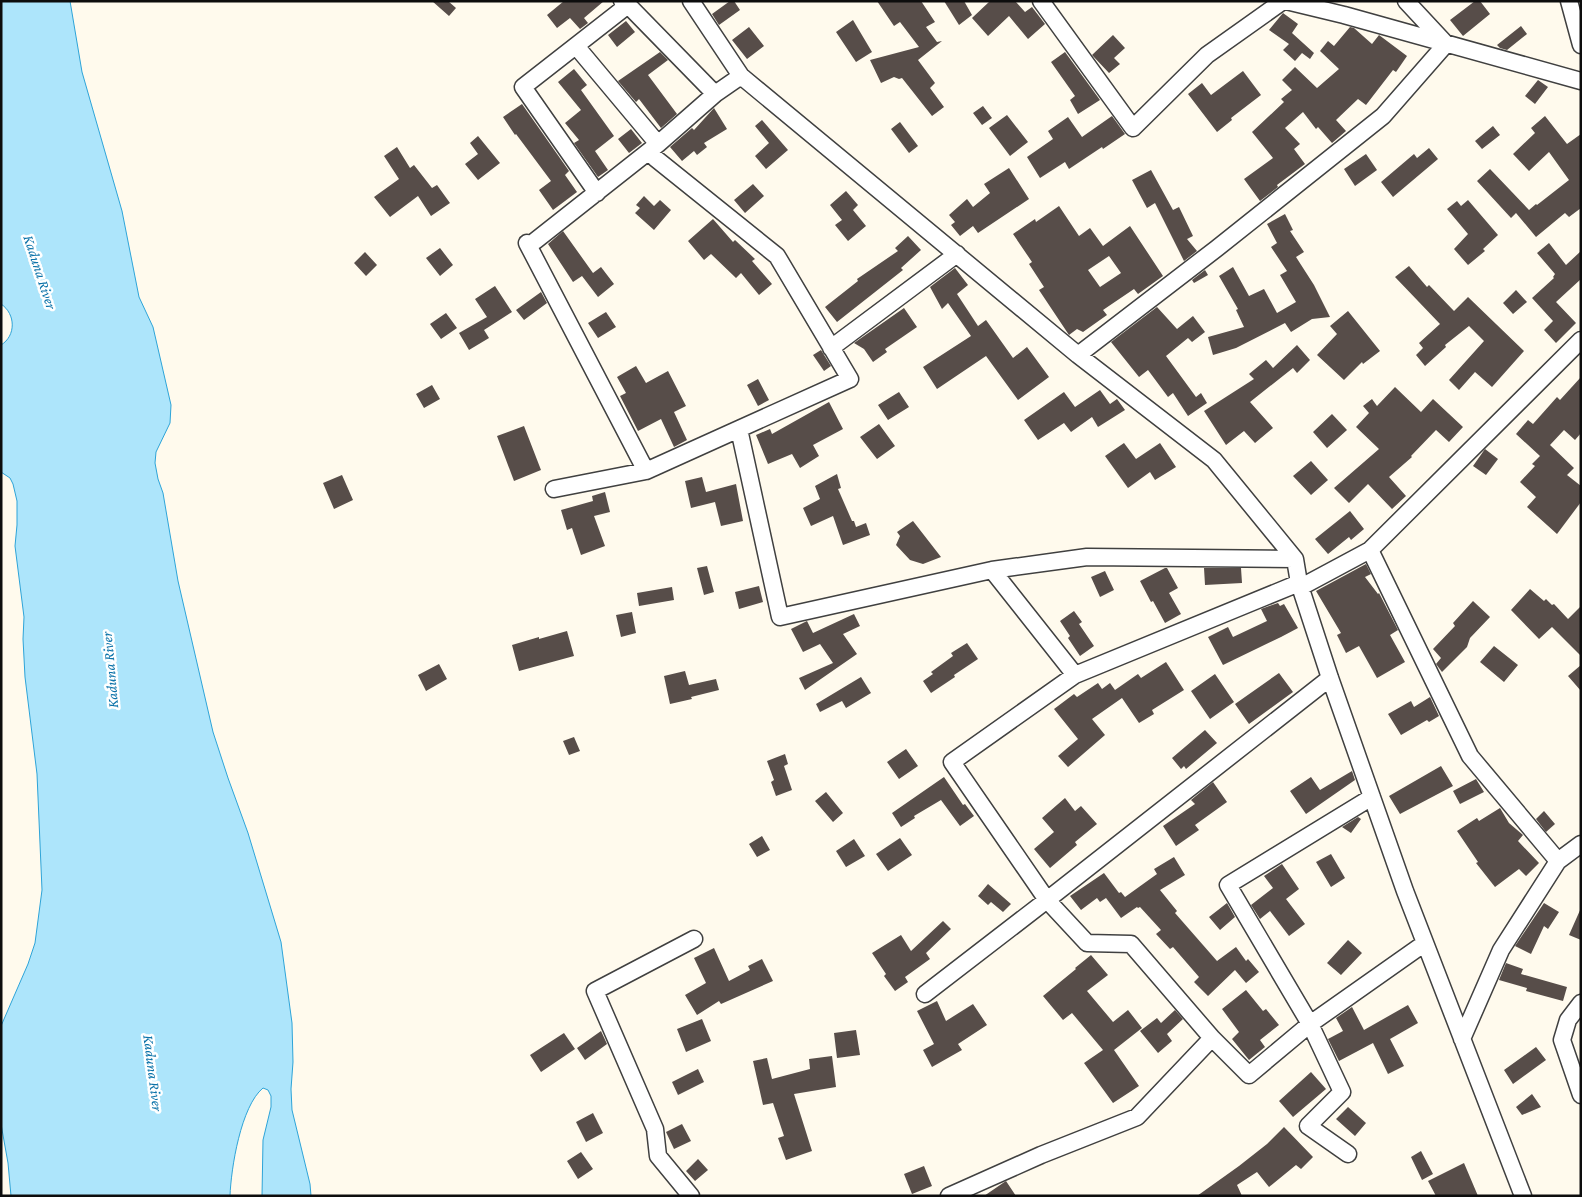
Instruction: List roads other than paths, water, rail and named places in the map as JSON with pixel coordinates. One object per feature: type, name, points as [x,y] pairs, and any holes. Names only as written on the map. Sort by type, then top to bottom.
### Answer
[{"type":"street","points":[[691,1],[741,76],[1078,355],[1214,460],[1294,559],[1300,585],[1330,678],[1372,797],[1425,943],[1523,1196]]},
{"type":"street","points":[[1041,1],[1133,128],[1207,55],[1285,1],[1344,15],[1581,81]]},
{"type":"street","points":[[1406,1],[1446,44]]},
{"type":"street","points":[[1569,1],[1581,45]]},
{"type":"street","points":[[597,193],[523,87],[576,46],[625,3],[715,94]]},
{"type":"street","points":[[1078,355],[1216,249],[1383,116],[1446,44]]},
{"type":"street","points":[[554,490],[646,471],[850,379],[777,256],[656,151],[576,46]]},
{"type":"street","points":[[646,471],[531,242],[656,151],[715,94],[741,76]]},
{"type":"street","points":[[832,348],[957,254]]},
{"type":"street","points":[[1425,943],[1310,1024],[1249,1075],[1212,1038],[1131,944],[1087,942],[1047,900],[952,762],[1075,675],[1300,585],[1370,550],[1581,340]]},
{"type":"street","points":[[739,429],[780,616],[992,570],[1087,557],[1294,559]]},
{"type":"street","points":[[1370,550],[1470,756],[1558,861]]},
{"type":"street","points":[[992,570],[1075,675]]},
{"type":"street","points":[[925,994],[1330,678]]},
{"type":"street","points":[[1348,1154],[1308,1126],[1342,1092],[1310,1024],[1228,886],[1372,797]]},
{"type":"street","points":[[1462,1039],[1500,950],[1558,861],[1581,844]]},
{"type":"street","points":[[691,1196],[658,1156],[655,1130],[595,991],[694,939]]},
{"type":"street","points":[[1581,1003],[1568,1020],[1562,1040],[1581,1095]]},
{"type":"street","points":[[948,1196],[1040,1155],[1138,1117],[1212,1038]]},
{"type":"water","name":"Kaduna River","points":[[1,1],[70,1],[82,72],[122,211],[139,297],[153,327],[171,405],[170,423],[156,452],[155,463],[163,493],[178,581],[213,732],[248,833],[281,942],[292,1023],[292,1110],[310,1184],[311,1196],[262,1196],[263,1140],[271,1107],[271,1096],[268,1090],[263,1088],[255,1097],[243,1123],[232,1170],[230,1196],[11,1196],[8,1163],[1,1124],[1,1026],[35,943],[42,890],[37,774],[25,677],[24,617],[15,546],[17,501],[10,478],[1,472],[1,345],[12,331],[12,319],[6,308],[1,304]]}]
